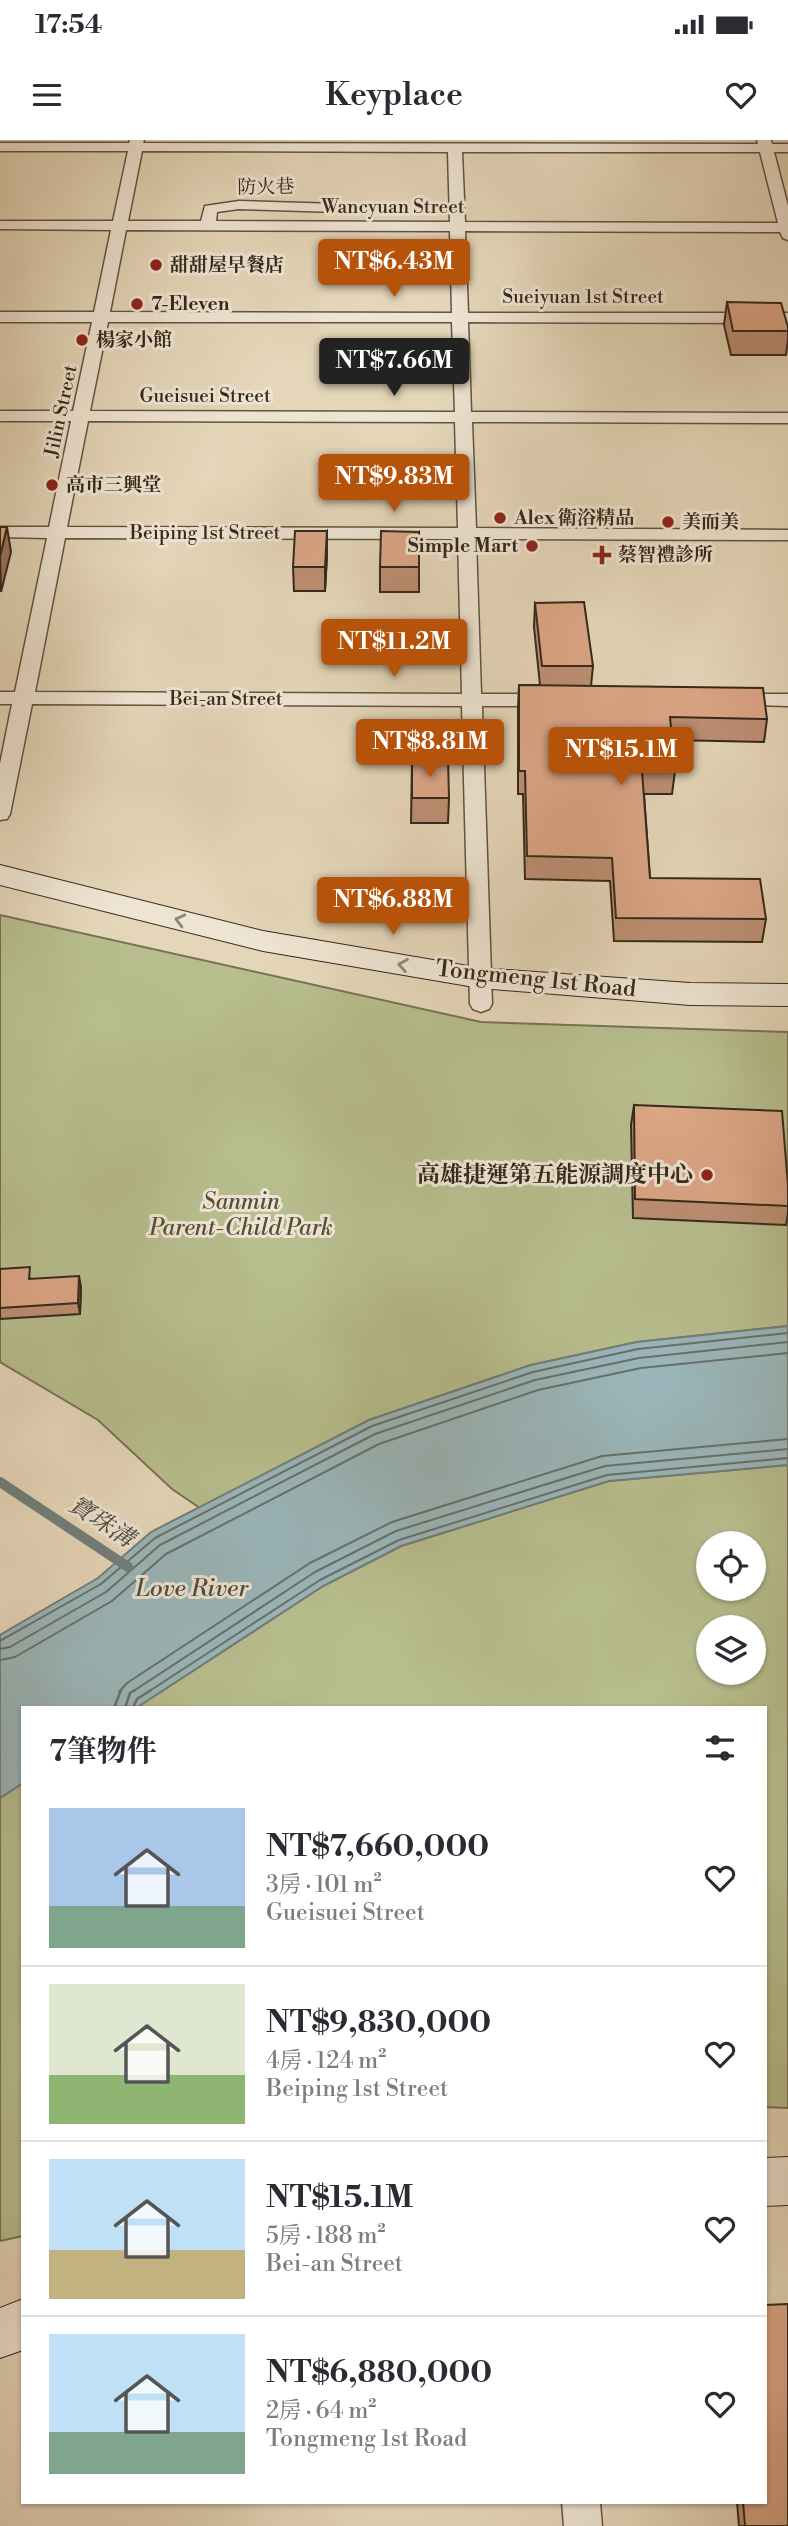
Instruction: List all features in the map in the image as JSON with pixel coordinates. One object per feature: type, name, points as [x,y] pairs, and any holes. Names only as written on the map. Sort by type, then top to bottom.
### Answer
[{"type":"street","points":[[0,147],[137,144],[455,149],[765,144],[788,148]]},
{"type":"street","name":"Jilin Street","points":[[0,814],[137,144]]},
{"type":"street","points":[[765,144],[787,231]]},
{"type":"street","points":[[455,149],[481,991]]},
{"type":"street","name":"防火巷","points":[[208,226],[210,209],[239,205],[338,208]]},
{"type":"street","name":"Wancyuan Street","points":[[0,225],[787,231]]},
{"type":"street","name":"Sueiyuan 1st Street","points":[[0,317],[788,318]]},
{"type":"street","name":"Gueisuei Street","points":[[0,416],[788,418]]},
{"type":"street","name":"Beiping 1st Street","points":[[0,532],[788,535]]},
{"type":"street","name":"Bei-an Street","points":[[0,698],[568,700]]},
{"type":"street","points":[[705,700],[788,700]]},
{"type":"street","name":"Tongmeng 1st Road","points":[[0,875],[263,941],[481,991],[788,995]]},
{"type":"street","name":"Tongmeng 1st Road","points":[[0,900],[206,948],[481,991],[788,1015]]},
{"type":"street","points":[[767,2182],[788,2181]]},
{"type":"street","points":[[0,2333],[21,2326]]},
{"type":"street","points":[[581,2504],[583,2526]]},
{"type":"green space","name":"Sanmin Parent-Child Park","points":[[0,915],[481,1022],[788,1032],[788,1326],[637,1342],[531,1365],[369,1420],[200,1508],[172,1489],[98,1420],[0,1362]]},
{"type":"green space","points":[[788,1465],[788,2108],[767,2107],[767,1706],[139,1706],[323,1586],[401,1546],[609,1481]]},
{"type":"green space","points":[[21,1784],[21,2236],[0,2241],[0,1798]]},
{"type":"water","name":"Love River","points":[[788,1326],[788,1465],[609,1481],[401,1546],[323,1586],[139,1706],[21,1706],[21,1784],[0,1798],[0,1635],[98,1578],[151,1532],[369,1420],[531,1365],[637,1342]]},
{"type":"building","points":[[727,302],[781,303],[788,331],[733,331]]},
{"type":"building","points":[[0,527],[7,527],[0,556]]},
{"type":"building","points":[[295,531],[327,531],[325,567],[293,567]]},
{"type":"building","points":[[381,531],[419,532],[419,567],[380,567]]},
{"type":"building","points":[[584,602],[593,666],[542,666],[535,603]]},
{"type":"building","points":[[519,685],[763,688],[767,719],[670,717],[675,771],[642,771],[650,878],[760,879],[766,919],[616,918],[612,858],[527,856],[525,771],[519,771]]},
{"type":"building","points":[[412,759],[448,759],[449,798],[412,798]]},
{"type":"building","name":"高雄捷運第五能源調度中心","points":[[634,1105],[782,1111],[788,1206],[635,1199]]},
{"type":"building","points":[[30,1267],[29,1279],[79,1276],[78,1303],[0,1308],[0,1269]]},
{"type":"building","points":[[788,2304],[788,2526],[745,2526],[743,2504],[767,2504],[767,2305]]},
{"type":"waterway","name":"寶珠溝","points":[[0,1482],[128,1567]]},
{"type":"place","name":"甜甜屋早餐店","points":[[156,265]]},
{"type":"place","name":"7-Eleven","points":[[137,304]]},
{"type":"place","name":"楊家小館","points":[[82,340]]},
{"type":"place","name":"高市三興堂","points":[[52,485]]},
{"type":"place","name":"Alex 衛浴精品","points":[[500,518]]},
{"type":"place","name":"美而美","points":[[668,522]]},
{"type":"place","name":"Simple Mart","points":[[532,546]]},
{"type":"place","name":"蔡智禮診所","points":[[602,555]]},
{"type":"place","name":"高雄捷運第五能源調度中心","points":[[707,1175]]}]
